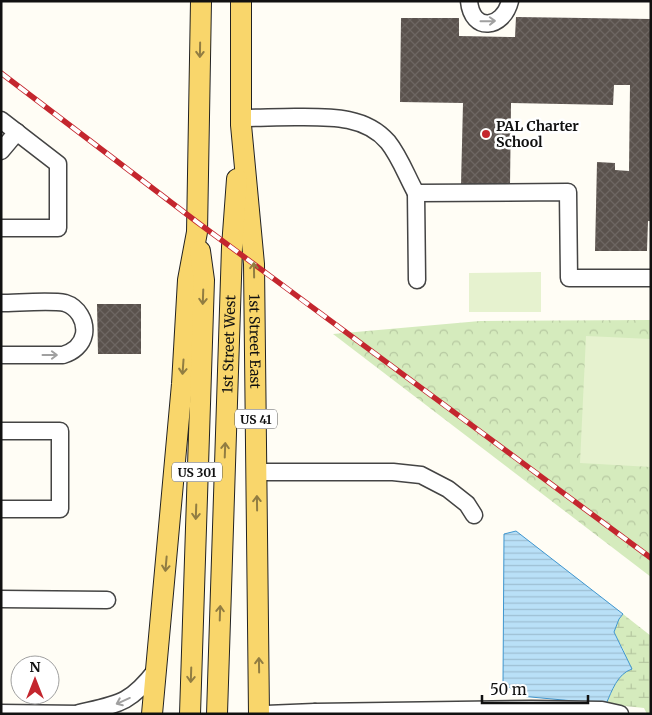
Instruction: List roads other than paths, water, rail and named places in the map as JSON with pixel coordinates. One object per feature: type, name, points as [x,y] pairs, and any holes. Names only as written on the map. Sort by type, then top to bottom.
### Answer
[{"type":"main road","name":"1st Street West","points":[[190,714],[204,280],[197,232],[201,1]]},
{"type":"main road","name":"1st Street East","points":[[241,1],[241,122],[253,248],[259,714]]},
{"type":"main road","name":"1st Street West","points":[[217,714],[232,247],[241,122]]},
{"type":"main road","name":"1st Street West","points":[[152,714],[180,411],[188,280],[197,232]]},
{"type":"street","points":[[469,1],[473,17],[478,21],[486,23],[494,23],[500,20],[506,14],[510,1]]},
{"type":"street","points":[[241,122],[326,117],[341,118],[365,124],[374,129],[390,144],[416,194],[417,280]]},
{"type":"street","points":[[1,120],[58,164],[58,228],[1,228]]},
{"type":"street","points":[[1,151],[17,132]]},
{"type":"street","points":[[416,194],[568,192],[569,278],[651,278]]},
{"type":"street","points":[[1,303],[65,303],[79,314],[84,331],[77,347],[63,355],[1,355]]},
{"type":"street","points":[[1,431],[60,431],[60,509],[1,509]]},
{"type":"street","points":[[256,472],[393,472],[421,475],[448,489],[467,504],[474,514]]},
{"type":"street","points":[[1,599],[107,600]]},
{"type":"street","points":[[1,713],[80,714],[119,703],[131,697],[145,685],[156,670]]},
{"type":"street","points":[[266,714],[503,709],[581,712],[602,710],[620,714]]},
{"type":"water","points":[[516,531],[623,614],[614,632],[632,669],[619,679],[606,704],[520,696],[503,682],[504,534]]},
{"type":"railway","points":[[1,73],[197,222],[651,558]]},
{"type":"place","name":"PAL Charter School","points":[[486,134]]}]
